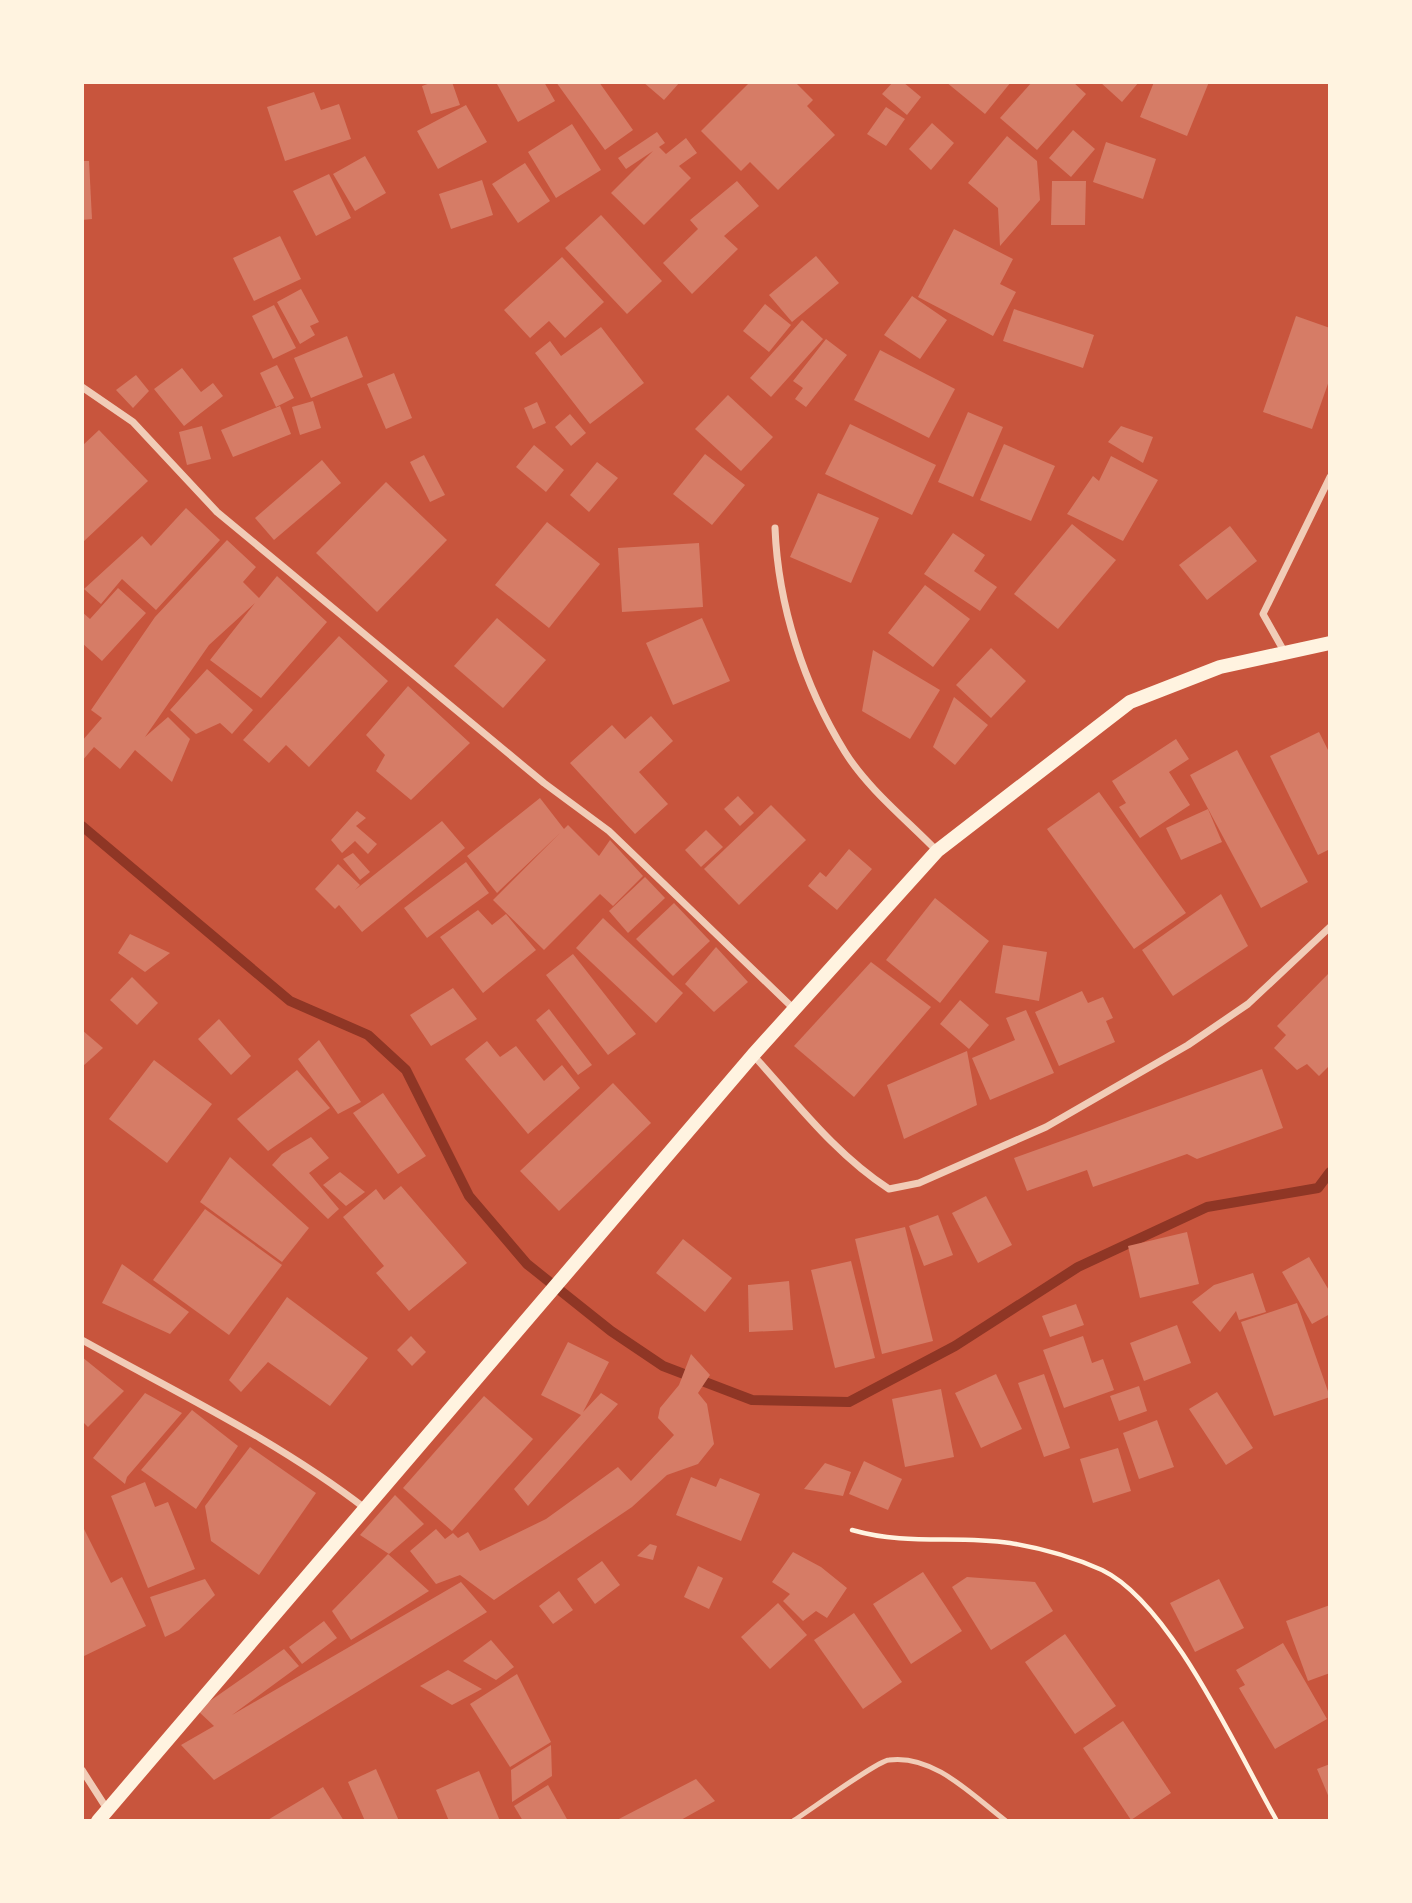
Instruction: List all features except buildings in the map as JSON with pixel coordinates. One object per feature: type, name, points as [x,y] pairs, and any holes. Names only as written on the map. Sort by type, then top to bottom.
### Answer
[{"type":"main road","points":[[102,1815],[367,1509],[793,1008],[937,850],[1130,702],[1220,667],[1330,643]]},
{"type":"street","points":[[82,387],[133,422],[217,512],[544,783],[609,831],[793,1008]]},
{"type":"street","points":[[1284,653],[1263,614],[1330,477]]},
{"type":"street","points":[[775,528],[777,566],[789,625],[819,701],[845,753],[937,850]]},
{"type":"street","points":[[753,1055],[842,1153],[864,1173],[889,1189],[919,1183],[1046,1127],[1188,1045],[1248,1003],[1330,927]]},
{"type":"street","points":[[82,1340],[258,1434],[311,1466],[367,1509]]},
{"type":"street","points":[[82,1770],[102,1815]]},
{"type":"lane","points":[[793,1821],[887,1760],[920,1761],[943,1773],[1006,1821]]},
{"type":"path","points":[[852,1530],[884,1539],[983,1539],[1037,1548],[1104,1571],[1152,1610],[1187,1660],[1277,1821]]},
{"type":"waterway","points":[[82,826],[290,1001],[368,1035],[406,1070],[469,1196],[527,1264],[611,1331],[663,1366],[752,1400],[849,1402],[955,1346],[1078,1267],[1207,1207],[1318,1188],[1330,1172]]}]
